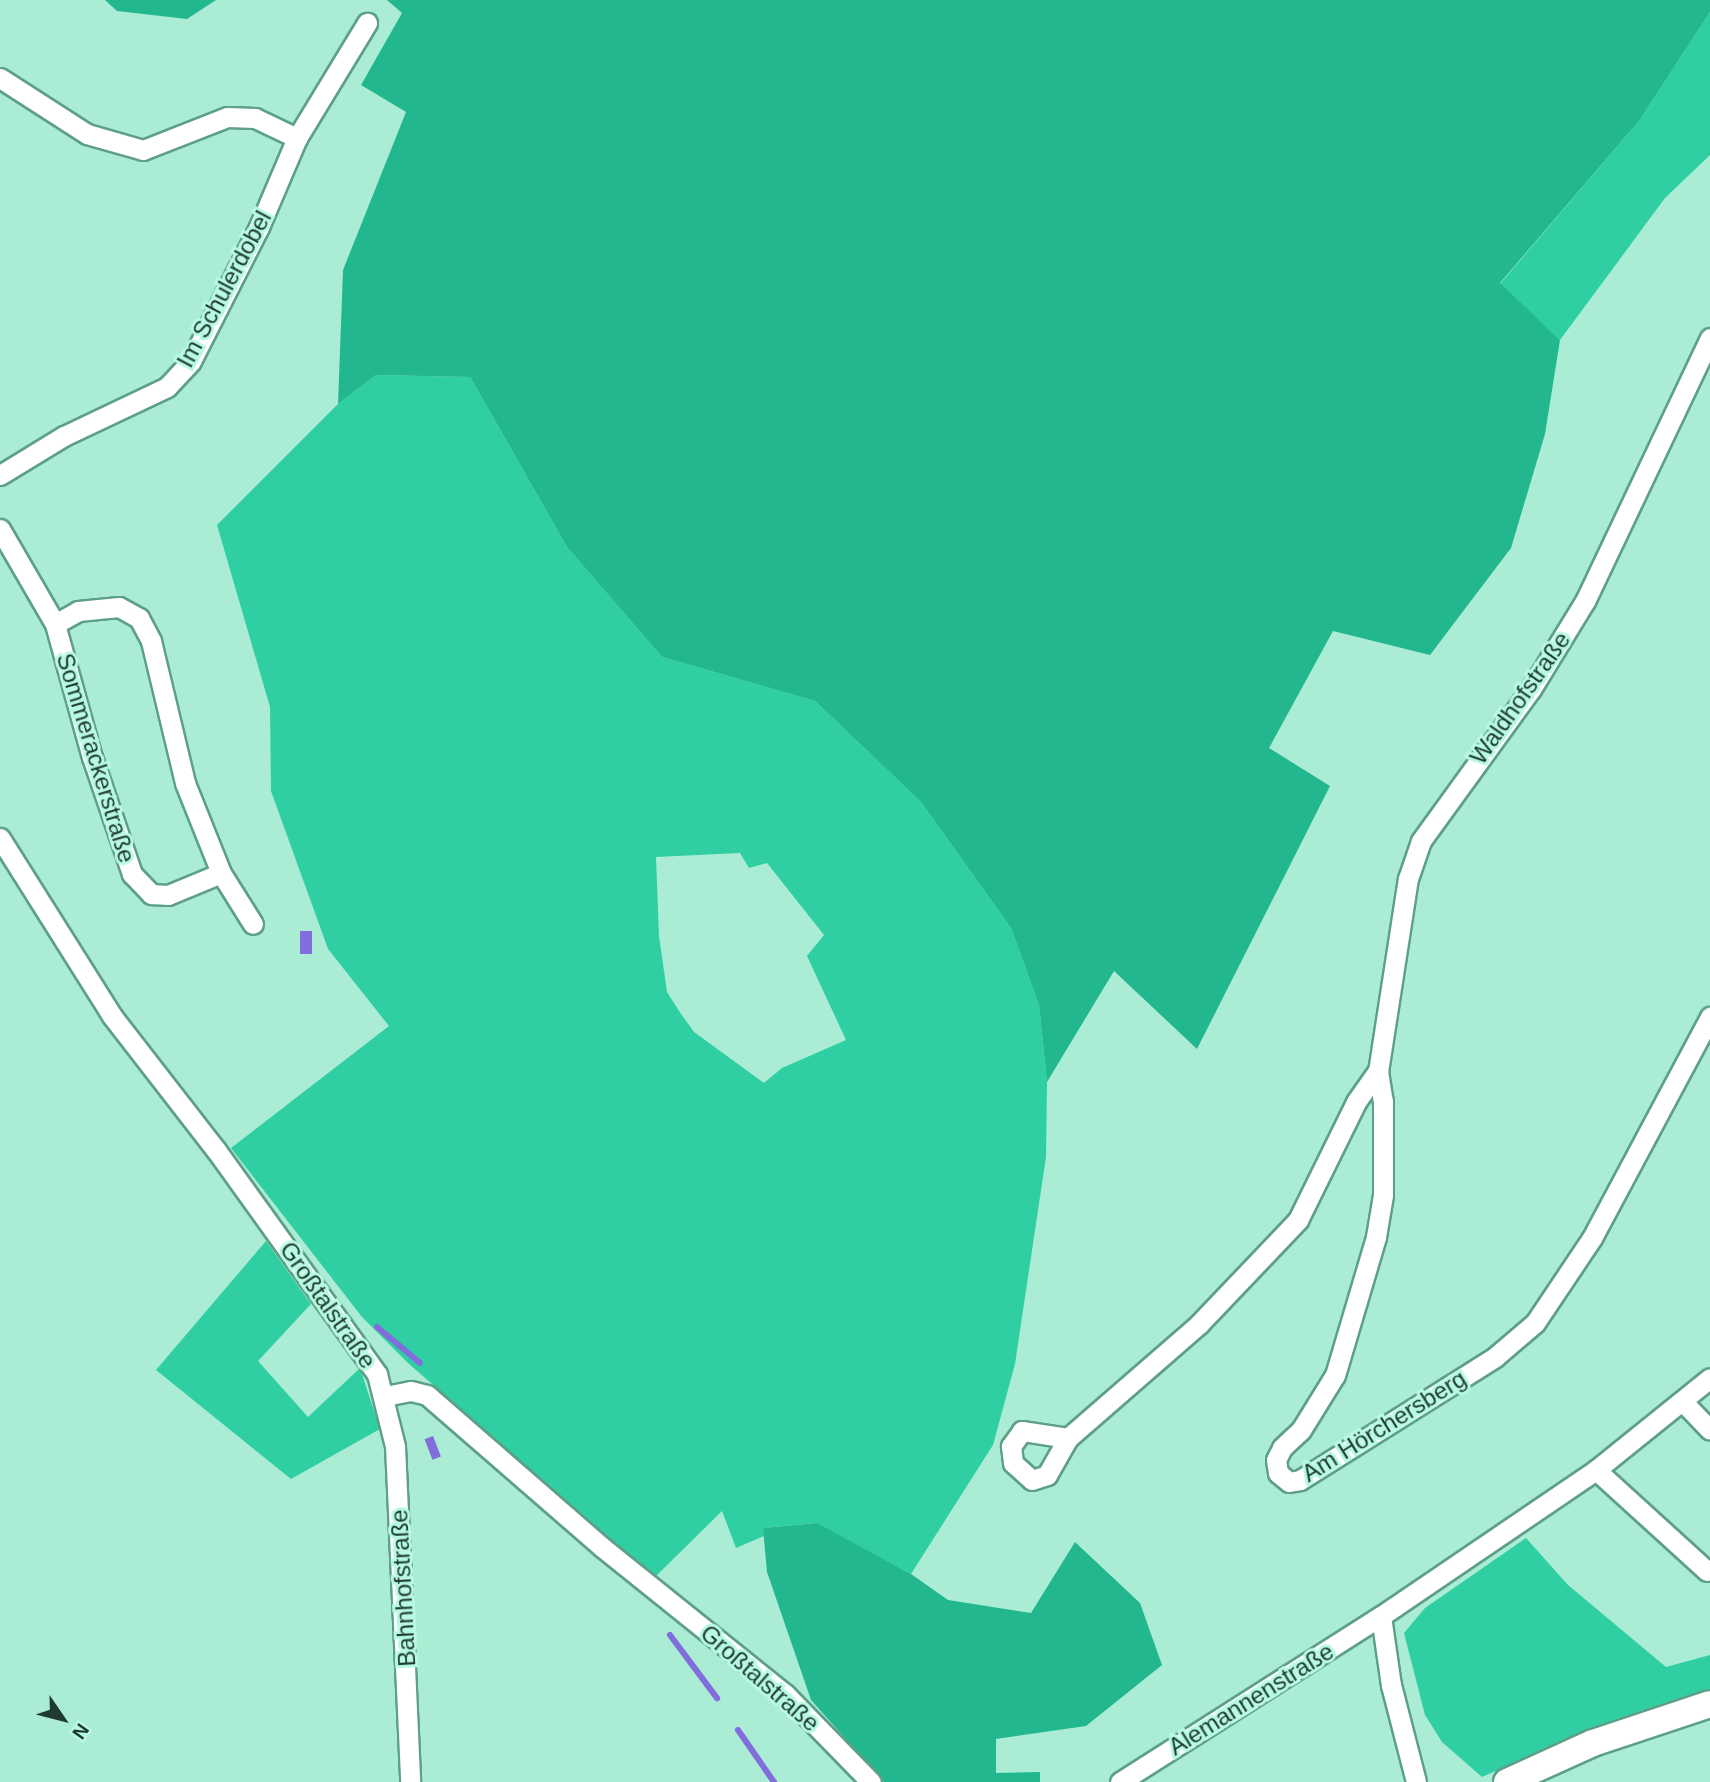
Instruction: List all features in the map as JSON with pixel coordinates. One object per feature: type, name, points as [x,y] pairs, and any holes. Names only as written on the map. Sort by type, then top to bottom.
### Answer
[{"type":"street","name":"Im Schulerdobel","points":[[0,475],[64,436],[167,387],[191,361],[259,227],[297,138],[367,23]]},
{"type":"street","points":[[0,78],[86,134],[142,150],[227,117],[256,118],[297,138]]},
{"type":"street","name":"Waldhofstraße","points":[[1378,1071],[1408,878],[1421,841],[1531,689],[1585,601],[1710,338]]},
{"type":"street","name":"Sommerackerstraße","points":[[0,529],[55,624],[92,757],[132,874],[151,894],[168,895],[221,873]]},
{"type":"street","name":"Sommerackerstraße","points":[[55,624],[78,611],[119,607],[139,618],[151,641],[185,783],[221,873],[253,924]]},
{"type":"street","name":"Großtalstraße","points":[[1,842],[112,1016],[356,1341],[385,1396],[411,1391],[427,1395],[602,1547],[785,1694],[871,1782]]},
{"type":"street","name":"Am Hörchersberg","points":[[1378,1071],[1383,1101],[1382,1195],[1376,1237],[1335,1374],[1301,1430],[1282,1448],[1276,1460],[1278,1473],[1289,1482],[1300,1480],[1495,1357],[1535,1323],[1592,1238],[1710,1017]]},
{"type":"street","points":[[1068,1438],[1199,1324],[1298,1220],[1356,1102],[1378,1071]]},
{"type":"street","name":"Alemannenstraße","points":[[1120,1782],[1381,1616],[1596,1470],[1684,1403],[1710,1378]]},
{"type":"street","name":"Bahnhofstraße","points":[[385,1396],[398,1492],[410,1782]]},
{"type":"street","points":[[1684,1403],[1710,1430]]},
{"type":"street","points":[[1596,1470],[1707,1571]]},
{"type":"street","points":[[1381,1616],[1391,1685],[1416,1782]]},
{"type":"street","points":[[1507,1782],[1593,1743],[1710,1704]]},
{"type":"green space","points":[[105,0],[216,0],[187,19],[117,11]]},
{"type":"green space","points":[[387,0],[1710,0],[1710,12],[1639,121],[1500,283],[1560,340],[1545,434],[1511,548],[1430,655],[1333,631],[1269,748],[1330,786],[1197,1049],[1114,971],[1047,1082],[1039,1005],[1011,928],[921,802],[815,701],[662,657],[567,547],[470,377],[376,375],[338,404],[343,270],[406,112],[361,85],[402,13]]},
{"type":"green space","points":[[1710,12],[1710,155],[1665,198],[1560,340],[1500,284],[1639,121]]},
{"type":"green space","points":[[376,375],[470,377],[567,547],[662,657],[815,701],[921,802],[1011,928],[1039,1005],[1047,1082],[1046,1157],[1015,1364],[993,1445],[911,1574],[816,1523],[763,1528],[764,1536],[736,1548],[722,1511],[654,1578],[408,1363],[362,1317],[231,1148],[389,1026],[328,949],[271,791],[270,707],[217,525],[338,404]],"holes":[[[740,853],[749,868],[767,863],[824,935],[807,956],[846,1040],[782,1068],[764,1083],[694,1032],[667,992],[659,936],[656,857]]]},
{"type":"green space","points":[[266,1241],[311,1304],[258,1361],[308,1417],[360,1368],[380,1429],[291,1479],[156,1370]]},
{"type":"green space","points":[[817,1523],[911,1574],[948,1600],[1031,1613],[1075,1542],[1140,1603],[1162,1665],[1086,1726],[996,1739],[996,1773],[1040,1772],[1040,1782],[884,1782],[811,1700],[767,1572],[763,1528]]},
{"type":"green space","points":[[1526,1538],[1568,1585],[1666,1667],[1710,1655],[1710,1694],[1552,1745],[1482,1777],[1442,1742],[1425,1715],[1404,1633],[1425,1608]]},
{"type":"shaded area","points":[[300,931],[312,931],[312,954],[300,954]]},
{"type":"shaded area","points":[[433,1436],[441,1457],[432,1460],[425,1439]]},
{"type":"waterway","points":[[377,1327],[420,1363]]},
{"type":"waterway","points":[[670,1635],[717,1698]]},
{"type":"waterway","points":[[738,1730],[774,1782]]}]
